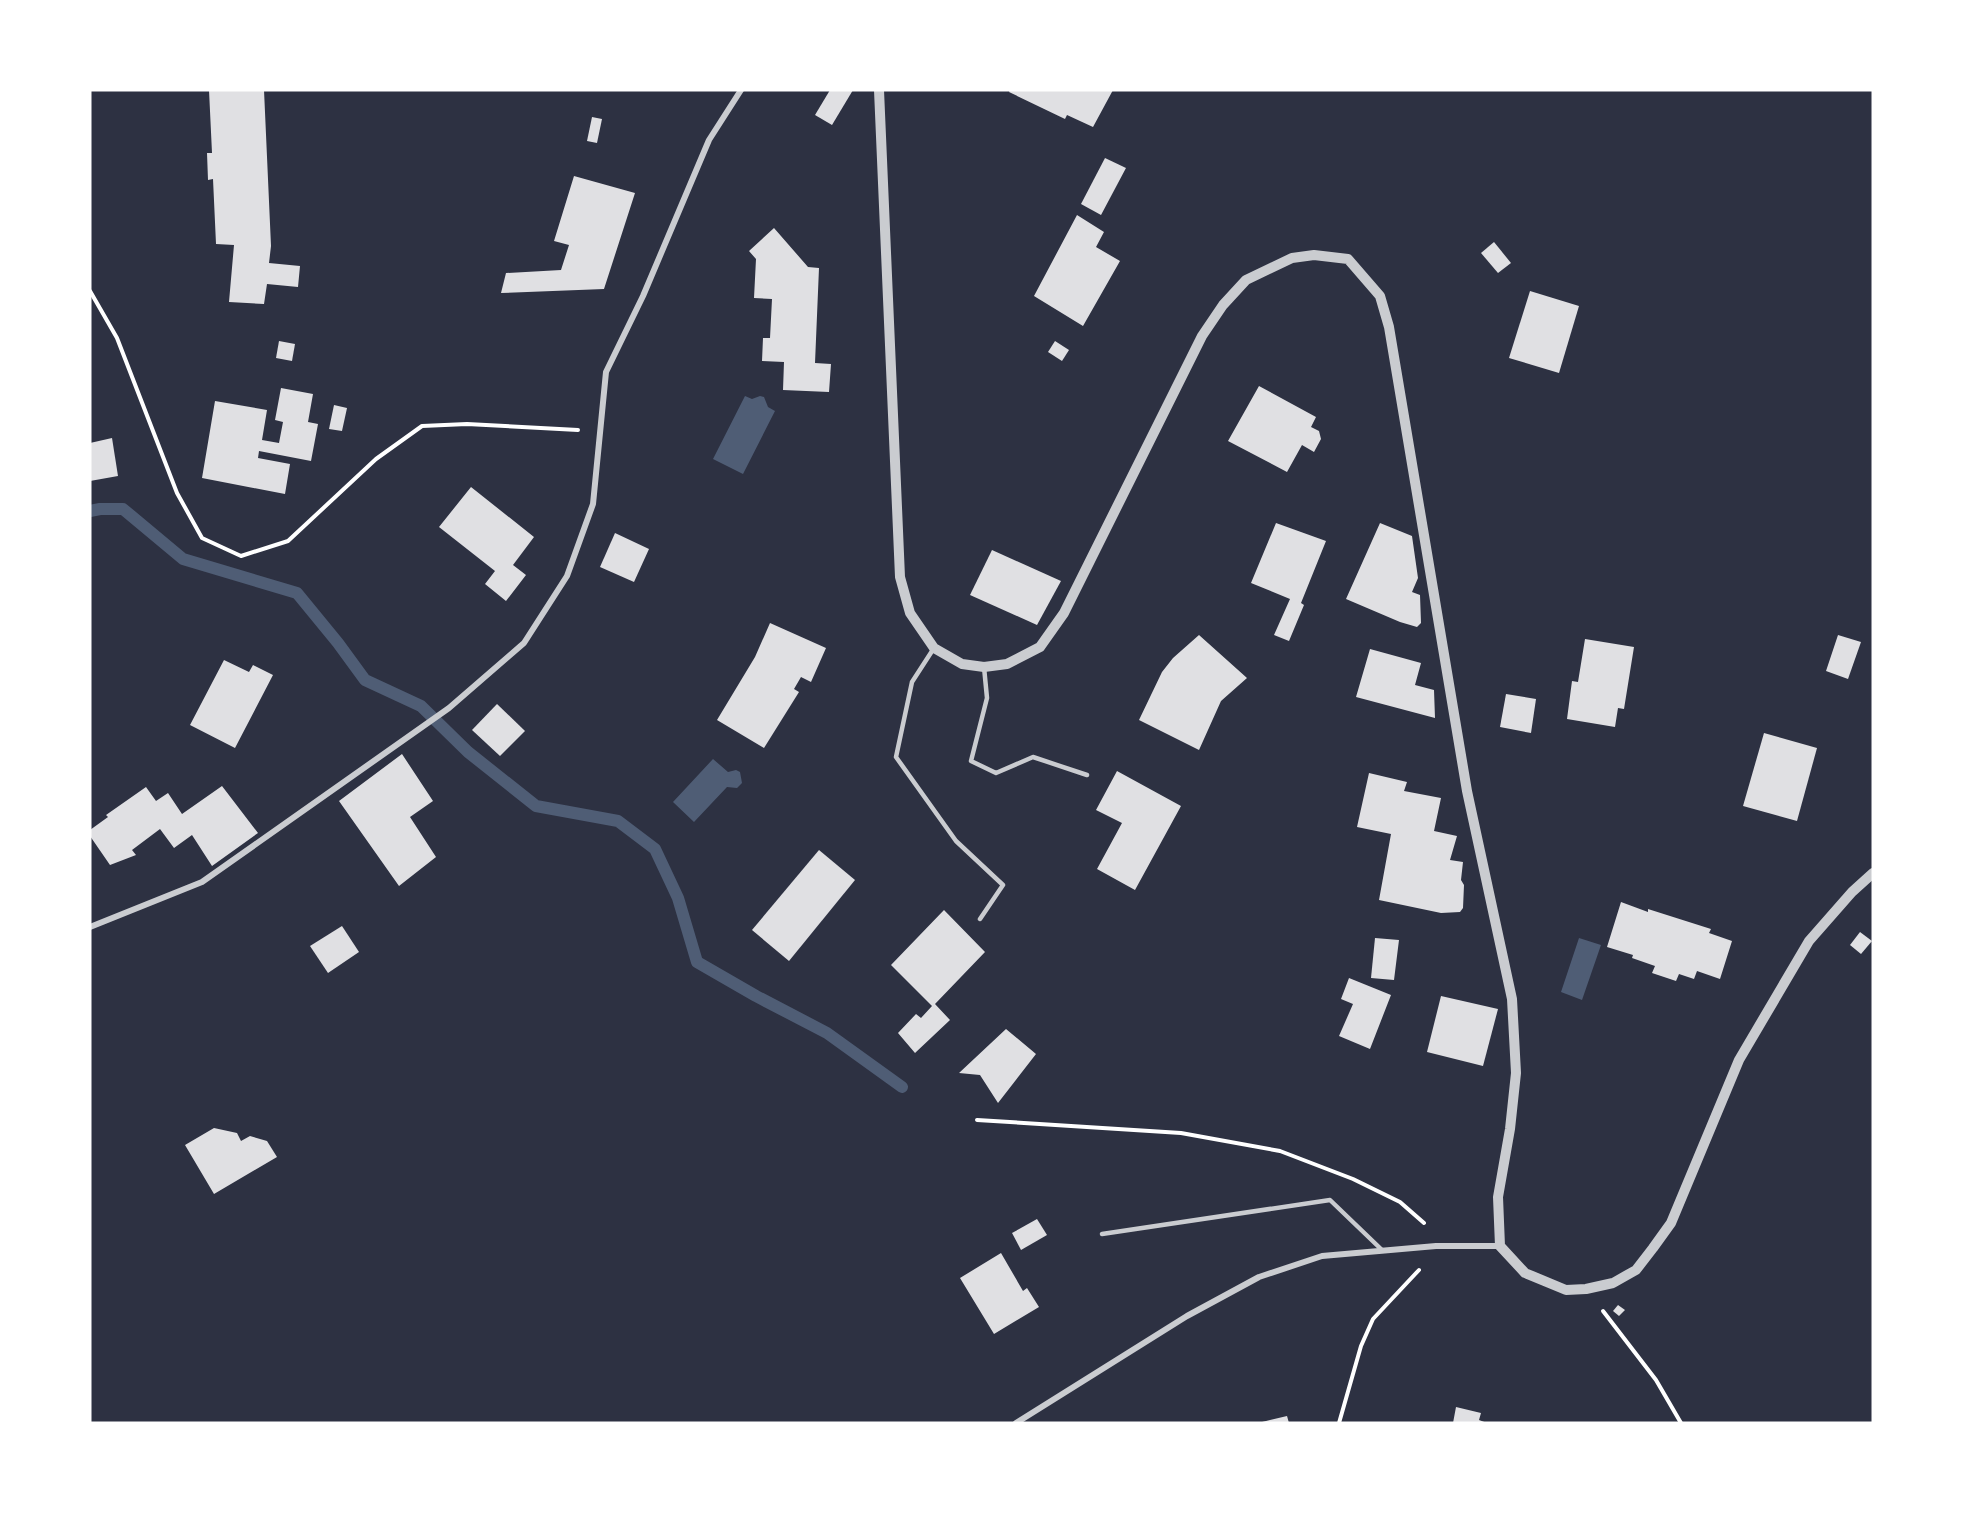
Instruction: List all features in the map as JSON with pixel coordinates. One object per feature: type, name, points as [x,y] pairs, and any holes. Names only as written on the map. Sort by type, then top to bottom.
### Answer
[{"type":"street","points":[[90,927],[202,882],[449,708],[524,643],[567,576],[593,504],[606,372],[643,296],[709,140],[741,90]]},
{"type":"street","points":[[879,90],[900,577],[910,613],[934,648],[962,664],[984,667],[1007,664],[1040,647],[1064,613],[1202,336],[1246,280],[1292,258],[1314,255],[1348,259],[1380,296],[1389,327],[1467,791],[1512,999],[1516,1073],[1510,1130],[1498,1197],[1500,1246],[1525,1273],[1566,1290],[1586,1289],[1613,1283],[1636,1270],[1671,1223],[1745,1050],[1809,940],[1852,892],[1873,873]]},
{"type":"street","points":[[1016,1423],[1187,1316],[1259,1277],[1322,1256],[1436,1246],[1500,1246]]},
{"type":"lane","points":[[934,648],[912,682],[896,757],[956,840],[1002,885],[980,919]]},
{"type":"lane","points":[[984,667],[987,698],[971,761],[996,772],[1033,757],[1087,775]]},
{"type":"lane","points":[[1102,1234],[1330,1200],[1382,1250]]},
{"type":"path","points":[[90,291],[117,338],[177,493],[202,538],[241,556],[288,541],[376,459],[422,426],[468,424],[601,431]]},
{"type":"path","points":[[977,1120],[1181,1133],[1280,1151],[1353,1179],[1401,1202],[1428,1226],[1436,1246],[1415,1276],[1373,1318],[1361,1346],[1339,1423]]},
{"type":"path","points":[[1586,1289],[1656,1380],[1681,1423]]},
{"type":"water","points":[[745,396],[752,399],[764,397],[768,407],[775,411],[743,474],[713,459]]},
{"type":"water","points":[[713,759],[728,772],[736,770],[740,772],[742,783],[737,788],[727,787],[694,822],[673,802]]},
{"type":"water","points":[[1579,938],[1601,945],[1582,1000],[1561,992]]},
{"type":"building","points":[[209,90],[264,90],[271,246],[269,263],[300,266],[298,287],[267,284],[264,304],[229,302],[234,245],[216,244],[213,179],[208,180],[207,153],[212,153]]},
{"type":"building","points":[[830,90],[853,90],[832,125],[815,115]]},
{"type":"building","points":[[1010,90],[1113,90],[1093,127],[1067,115],[1065,119],[1009,92]]},
{"type":"building","points":[[592,117],[602,119],[597,143],[587,141]]},
{"type":"building","points":[[1105,158],[1126,168],[1101,215],[1081,204]]},
{"type":"building","points":[[574,176],[635,193],[604,289],[501,293],[506,273],[561,270],[569,245],[554,241]]},
{"type":"building","points":[[1077,215],[1104,232],[1096,247],[1120,261],[1083,326],[1034,296]]},
{"type":"building","points":[[774,228],[808,267],[819,268],[815,363],[831,364],[829,392],[783,390],[784,362],[762,361],[763,338],[770,338],[772,299],[754,298],[756,259],[749,251]]},
{"type":"building","points":[[1494,242],[1511,263],[1498,273],[1481,253]]},
{"type":"building","points":[[1530,291],[1579,306],[1559,373],[1509,358]]},
{"type":"building","points":[[279,341],[295,344],[292,361],[276,358]]},
{"type":"building","points":[[1055,341],[1069,350],[1062,361],[1048,352]]},
{"type":"building","points":[[1259,386],[1316,417],[1311,427],[1319,431],[1321,439],[1314,452],[1302,445],[1287,472],[1228,441]]},
{"type":"building","points":[[281,388],[313,394],[308,422],[318,424],[311,461],[259,451],[258,458],[290,464],[285,494],[202,478],[215,401],[267,410],[262,440],[279,443],[283,422],[275,420]]},
{"type":"building","points":[[334,405],[347,408],[342,431],[329,429]]},
{"type":"building","points":[[112,438],[118,476],[90,481],[90,443]]},
{"type":"building","points":[[471,487],[534,537],[513,565],[526,575],[506,601],[485,584],[495,571],[439,527]]},
{"type":"building","points":[[1276,523],[1326,541],[1301,603],[1304,605],[1289,641],[1274,635],[1290,599],[1251,583]]},
{"type":"building","points":[[1380,523],[1412,536],[1418,578],[1412,592],[1420,595],[1421,623],[1417,627],[1346,599]]},
{"type":"building","points":[[615,533],[649,549],[634,582],[600,567]]},
{"type":"building","points":[[992,550],[1061,581],[1037,625],[970,595]]},
{"type":"building","points":[[770,623],[826,648],[811,682],[801,677],[794,689],[799,692],[764,748],[717,720],[755,657]]},
{"type":"building","points":[[1199,635],[1247,678],[1221,701],[1199,750],[1139,720],[1162,672],[1173,658]]},
{"type":"building","points":[[1838,635],[1861,642],[1848,679],[1826,671]]},
{"type":"building","points":[[1585,639],[1634,647],[1624,709],[1618,708],[1615,727],[1567,719],[1572,681],[1578,682]]},
{"type":"building","points":[[1370,649],[1421,663],[1415,685],[1434,690],[1435,718],[1356,697]]},
{"type":"building","points":[[224,660],[249,672],[253,665],[273,675],[235,748],[190,725]]},
{"type":"building","points":[[1506,694],[1536,699],[1531,733],[1500,727]]},
{"type":"building","points":[[497,704],[525,731],[500,756],[472,730]]},
{"type":"building","points":[[1764,733],[1817,748],[1797,821],[1743,806]]},
{"type":"building","points":[[402,754],[433,801],[410,817],[436,857],[399,886],[339,801]]},
{"type":"building","points":[[1117,771],[1181,806],[1135,890],[1097,869],[1122,823],[1096,810]]},
{"type":"building","points":[[1369,773],[1407,782],[1404,791],[1441,798],[1434,831],[1457,836],[1450,860],[1463,862],[1461,880],[1464,885],[1463,908],[1460,912],[1441,913],[1379,900],[1391,834],[1357,827]]},
{"type":"building","points":[[222,786],[258,833],[212,866],[192,835],[174,848],[160,829],[132,850],[136,855],[110,865],[90,836],[90,830],[108,817],[106,815],[146,787],[156,801],[168,793],[182,814]]},
{"type":"building","points":[[819,850],[855,880],[789,961],[752,930]]},
{"type":"building","points":[[1621,902],[1648,912],[1648,909],[1711,929],[1709,933],[1732,941],[1720,979],[1697,971],[1694,979],[1679,974],[1676,981],[1652,973],[1655,966],[1632,958],[1633,955],[1607,947]]},
{"type":"building","points":[[944,910],[985,952],[935,1004],[950,1020],[915,1053],[898,1033],[916,1014],[921,1018],[932,1006],[891,965]]},
{"type":"building","points":[[342,926],[359,952],[328,973],[310,946]]},
{"type":"building","points":[[1860,932],[1872,941],[1861,954],[1850,945]]},
{"type":"building","points":[[1375,938],[1399,940],[1394,980],[1371,978]]},
{"type":"building","points":[[1349,978],[1391,995],[1370,1049],[1339,1036],[1353,1004],[1341,999]]},
{"type":"building","points":[[1441,996],[1498,1009],[1483,1066],[1427,1052]]},
{"type":"building","points":[[1006,1029],[1036,1054],[998,1103],[980,1075],[959,1073]]},
{"type":"building","points":[[214,1128],[237,1133],[241,1141],[250,1136],[267,1141],[277,1157],[214,1194],[185,1145]]},
{"type":"building","points":[[1037,1219],[1047,1235],[1021,1250],[1012,1233]]},
{"type":"building","points":[[1001,1253],[1023,1291],[1027,1288],[1039,1307],[994,1334],[960,1278]]},
{"type":"building","points":[[1618,1305],[1625,1310],[1619,1316],[1613,1311]]},
{"type":"building","points":[[1456,1407],[1481,1413],[1479,1420],[1487,1423],[1453,1423]]},
{"type":"building","points":[[1287,1416],[1289,1423],[1262,1423],[1262,1422]]},
{"type":"waterway","points":[[90,511],[123,509],[183,559],[297,593],[365,680],[421,706],[468,752],[536,806],[618,821],[655,849],[678,898],[697,962],[827,1033],[902,1087]]}]
